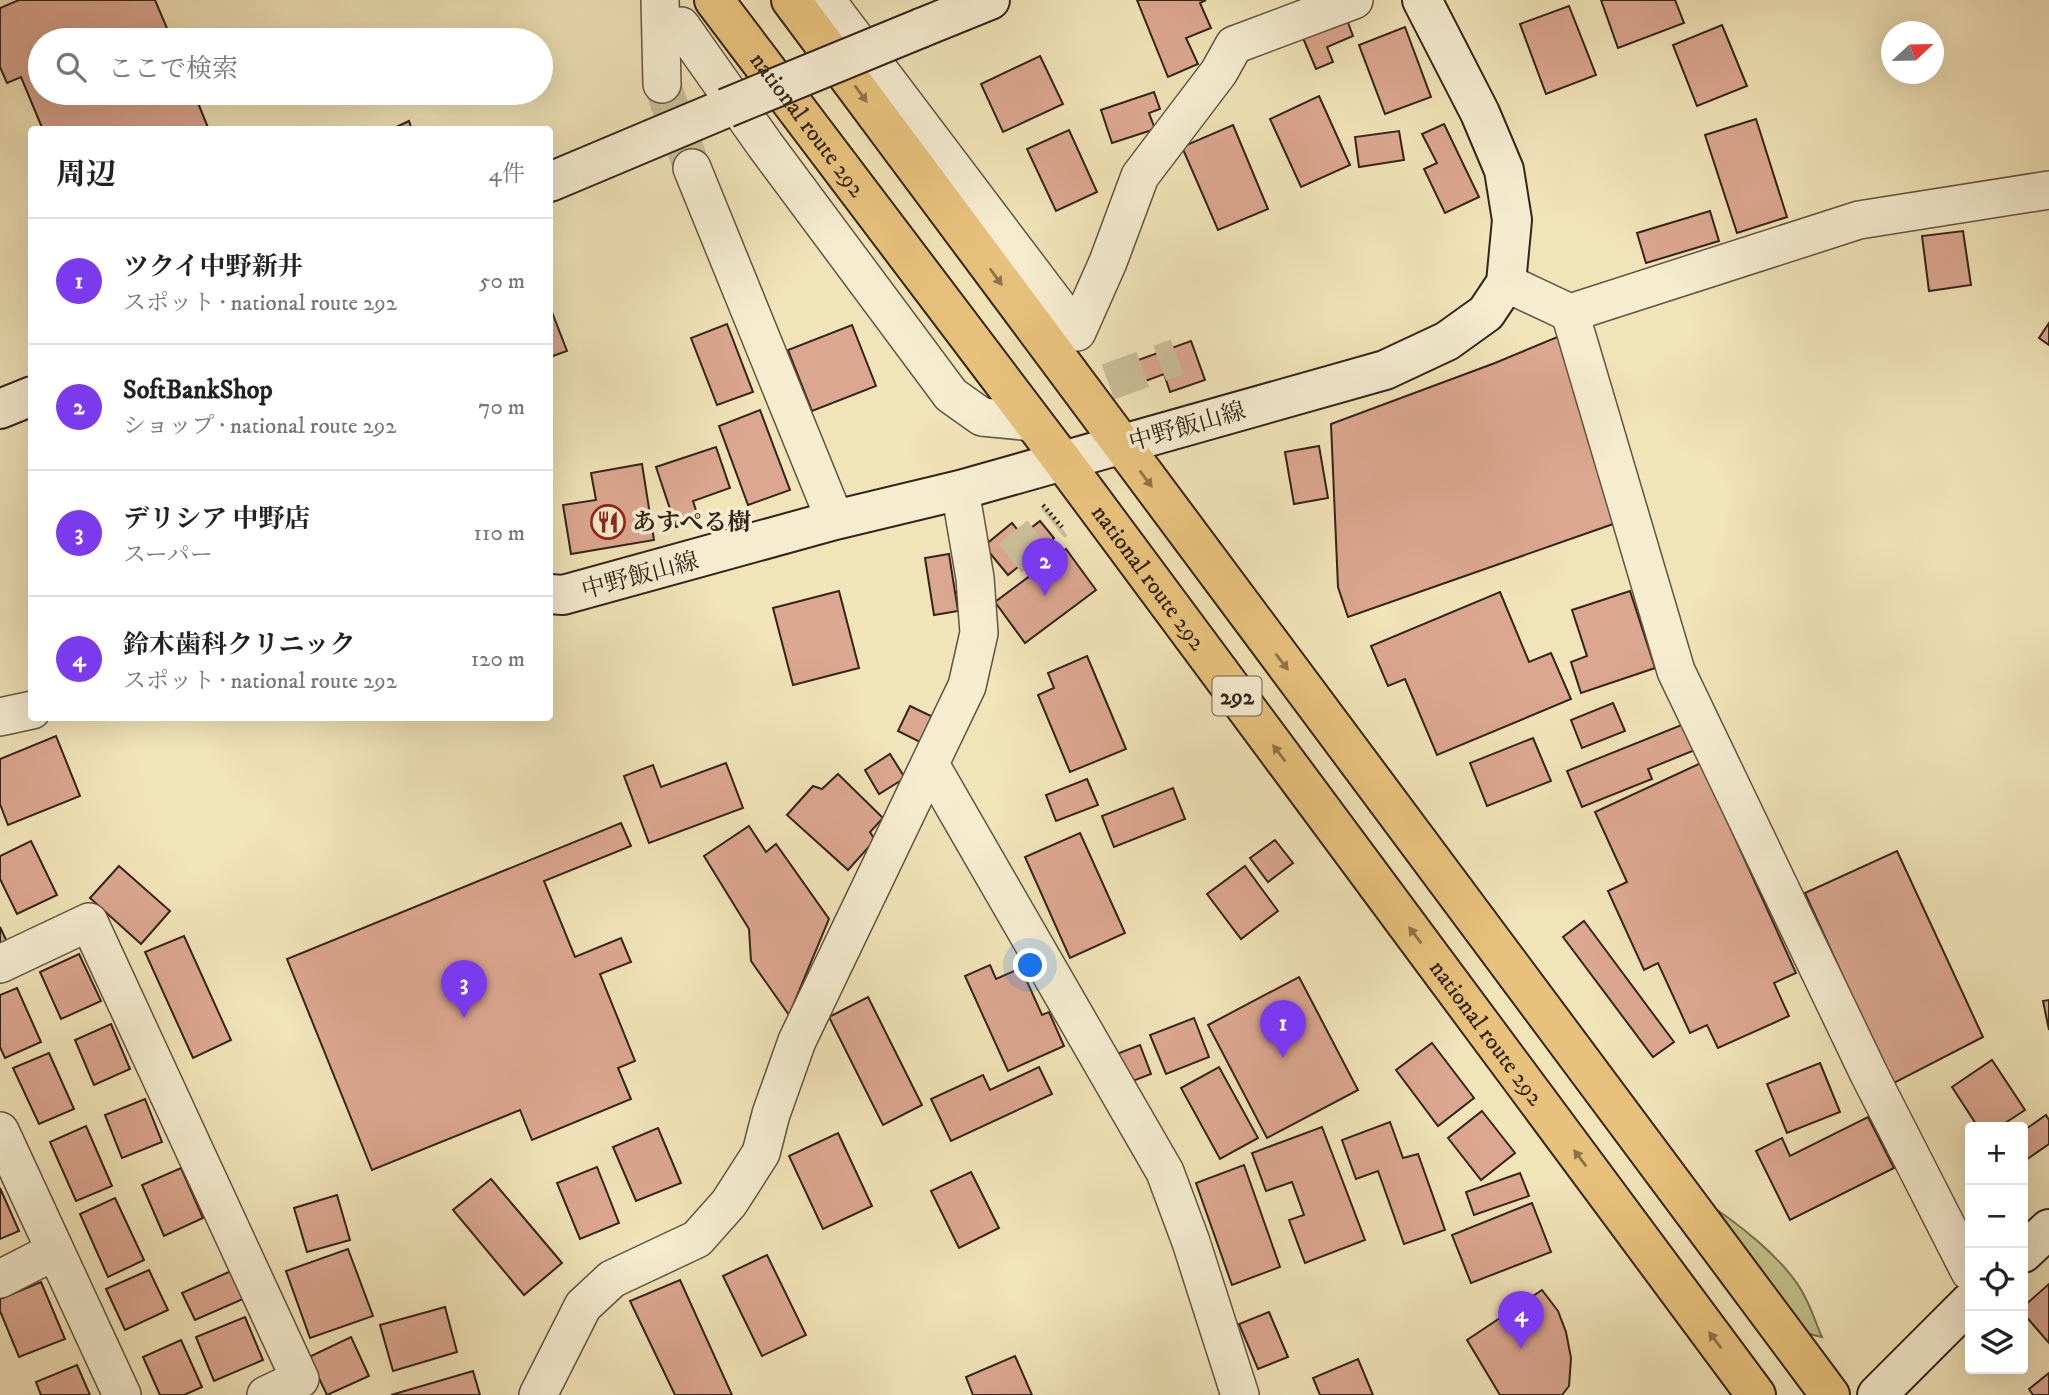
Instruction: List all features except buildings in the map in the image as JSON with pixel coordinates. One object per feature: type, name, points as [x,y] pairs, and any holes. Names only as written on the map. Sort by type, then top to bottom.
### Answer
[{"type":"highway","name":"national route 292","points":[[714,0],[1062,460],[1756,1395]]},
{"type":"highway","name":"292","points":[[791,0],[1830,1395]]},
{"type":"main road","points":[[553,181],[990,0]]},
{"type":"main road","name":"中野飯山線","points":[[553,594],[563,596],[835,520],[960,490],[1121,445],[1385,369],[1447,341],[1486,313],[1506,283],[1512,220],[1504,170],[1480,113],[1422,0]]},
{"type":"main road","points":[[0,409],[28,398]]},
{"type":"main road","points":[[2028,1248],[2049,1229]]},
{"type":"main road","points":[[1877,1395],[1965,1307]]},
{"type":"street","points":[[826,0],[1077,332],[1108,262],[1140,176],[1219,72],[1234,45],[1354,0]]},
{"type":"street","points":[[671,13],[765,145],[951,395],[982,417],[1033,422]]},
{"type":"street","points":[[662,84],[671,13]]},
{"type":"street","points":[[692,168],[835,520]]},
{"type":"street","points":[[1506,283],[1570,313],[1859,220],[2049,190]]},
{"type":"street","points":[[1570,313],[1676,671],[1869,1074],[1965,1262]]},
{"type":"street","points":[[538,1395],[583,1306],[612,1279],[697,1239],[729,1203],[761,1153],[771,1114],[797,1041],[967,686],[979,634],[975,578],[960,490]]},
{"type":"street","points":[[0,717],[28,711]]},
{"type":"street","points":[[931,766],[1165,1172],[1191,1242],[1240,1395]]},
{"type":"street","points":[[0,964],[89,922],[300,1379],[266,1395]]},
{"type":"street","points":[[0,1131],[122,1395]]},
{"type":"street","points":[[0,1279],[55,1251]]},
{"type":"shaded area","points":[[1699,1198],[1743,1229],[1786,1269],[1805,1297],[1822,1337],[1805,1333]]},
{"type":"tunnel","points":[[662,84],[692,168]]},
{"type":"tunnel","points":[[1108,382],[1177,357]]},
{"type":"tunnel","points":[[1010,558],[1056,521]]},
{"type":"place","name":"あすぺる樹","points":[[608,522]]},
{"type":"place","name":"SoftBankShop","points":[[1045,596]]},
{"type":"place","name":"デリシア 中野店","points":[[464,1018]]},
{"type":"place","name":"ツクイ中野新井","points":[[1283,1058]]},
{"type":"place","name":"鈴木歯科クリニック","points":[[1521,1349]]}]
